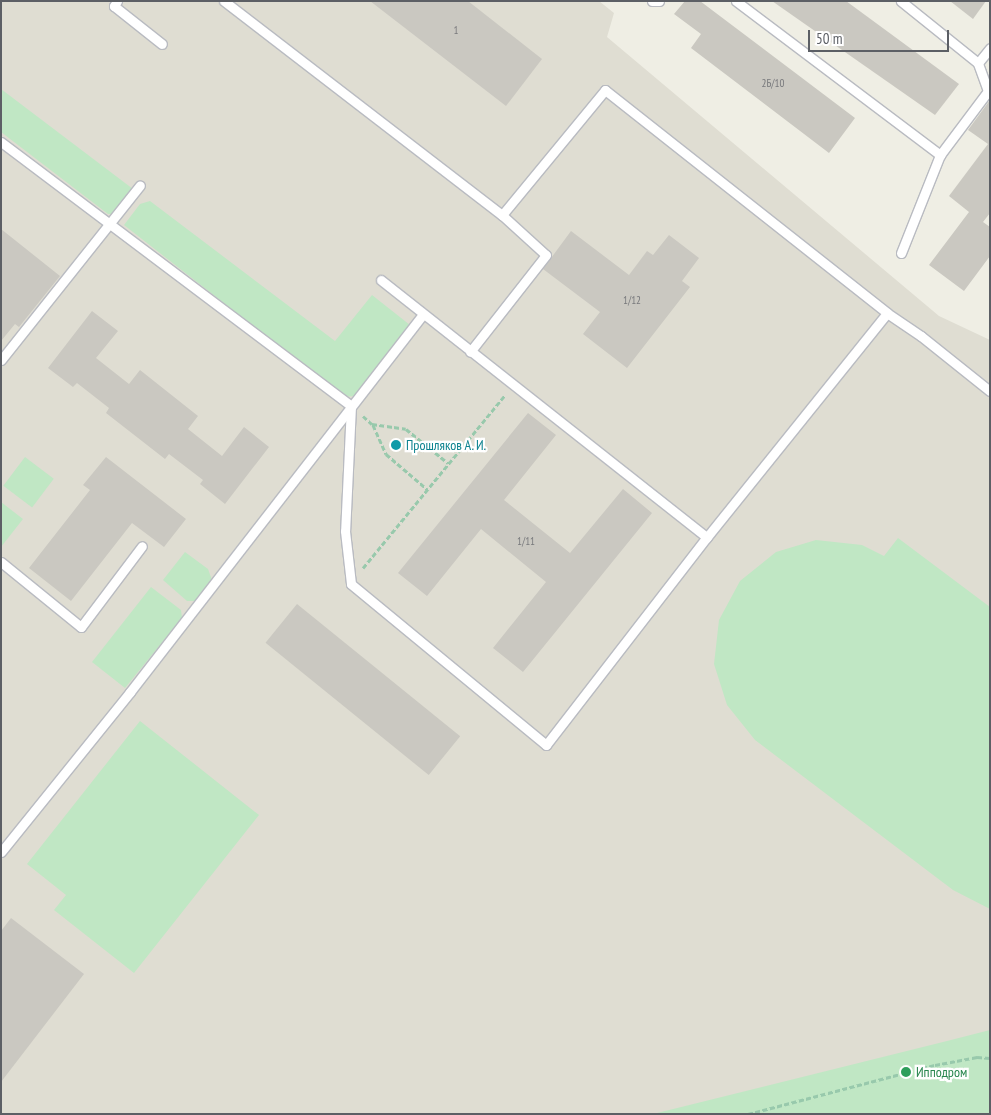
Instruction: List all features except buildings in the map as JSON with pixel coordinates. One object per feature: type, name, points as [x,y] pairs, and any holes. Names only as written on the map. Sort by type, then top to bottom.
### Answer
[{"type":"lane","points":[[117,1],[114,6],[162,44]]},
{"type":"lane","points":[[224,1],[502,215],[546,255],[470,352]]},
{"type":"lane","points":[[652,1],[659,1]]},
{"type":"lane","points":[[736,1],[940,155]]},
{"type":"lane","points":[[900,1],[978,63],[988,91],[940,155],[901,253]]},
{"type":"lane","points":[[978,63],[990,48]]},
{"type":"lane","points":[[502,215],[605,90],[887,313],[921,336],[990,391]]},
{"type":"lane","points":[[1,142],[109,226],[351,406]]},
{"type":"lane","points":[[1,360],[140,185]]},
{"type":"lane","points":[[381,280],[512,386],[707,537]]},
{"type":"lane","points":[[351,406],[346,531],[350,584],[546,745],[707,537],[887,313]]},
{"type":"lane","points":[[1,852],[130,692],[423,314]]},
{"type":"lane","points":[[1,562],[81,627],[142,546]]},
{"type":"path","points":[[350,584],[512,386]]},
{"type":"path","points":[[351,406],[372,424],[386,454],[427,488]]},
{"type":"path","points":[[372,424],[406,429],[448,463]]},
{"type":"path","points":[[748,1114],[936,1065],[977,1057],[990,1058]]},
{"type":"shaded area","points":[[1,1],[599,1],[614,13],[607,37],[939,316],[990,340],[990,1032],[659,1114],[1,1114]]},
{"type":"green space","points":[[1,89],[133,189],[116,214],[108,214],[1,132]]},
{"type":"green space","points":[[150,201],[335,341],[372,295],[410,325],[355,396],[344,397],[124,225],[140,204]]},
{"type":"green space","points":[[25,457],[54,479],[32,507],[3,486]]},
{"type":"green space","points":[[1,502],[23,519],[1,547]]},
{"type":"green space","points":[[898,538],[990,607],[990,909],[953,890],[755,740],[727,705],[714,664],[719,620],[740,581],[776,552],[816,540],[862,545],[884,556]]},
{"type":"green space","points":[[185,552],[208,569],[212,580],[196,601],[187,601],[163,580]]},
{"type":"green space","points":[[151,587],[181,610],[182,618],[125,688],[92,662]]},
{"type":"green space","points":[[140,721],[259,815],[134,973],[54,910],[66,895],[27,864]]},
{"type":"green space","name":"Ипподром","points":[[990,1030],[990,1114],[653,1114],[947,1041]]},
{"type":"place","name":"Прошляков А. И.","points":[[396,445]]},
{"type":"place","name":"Ипподром","points":[[906,1072]]}]
